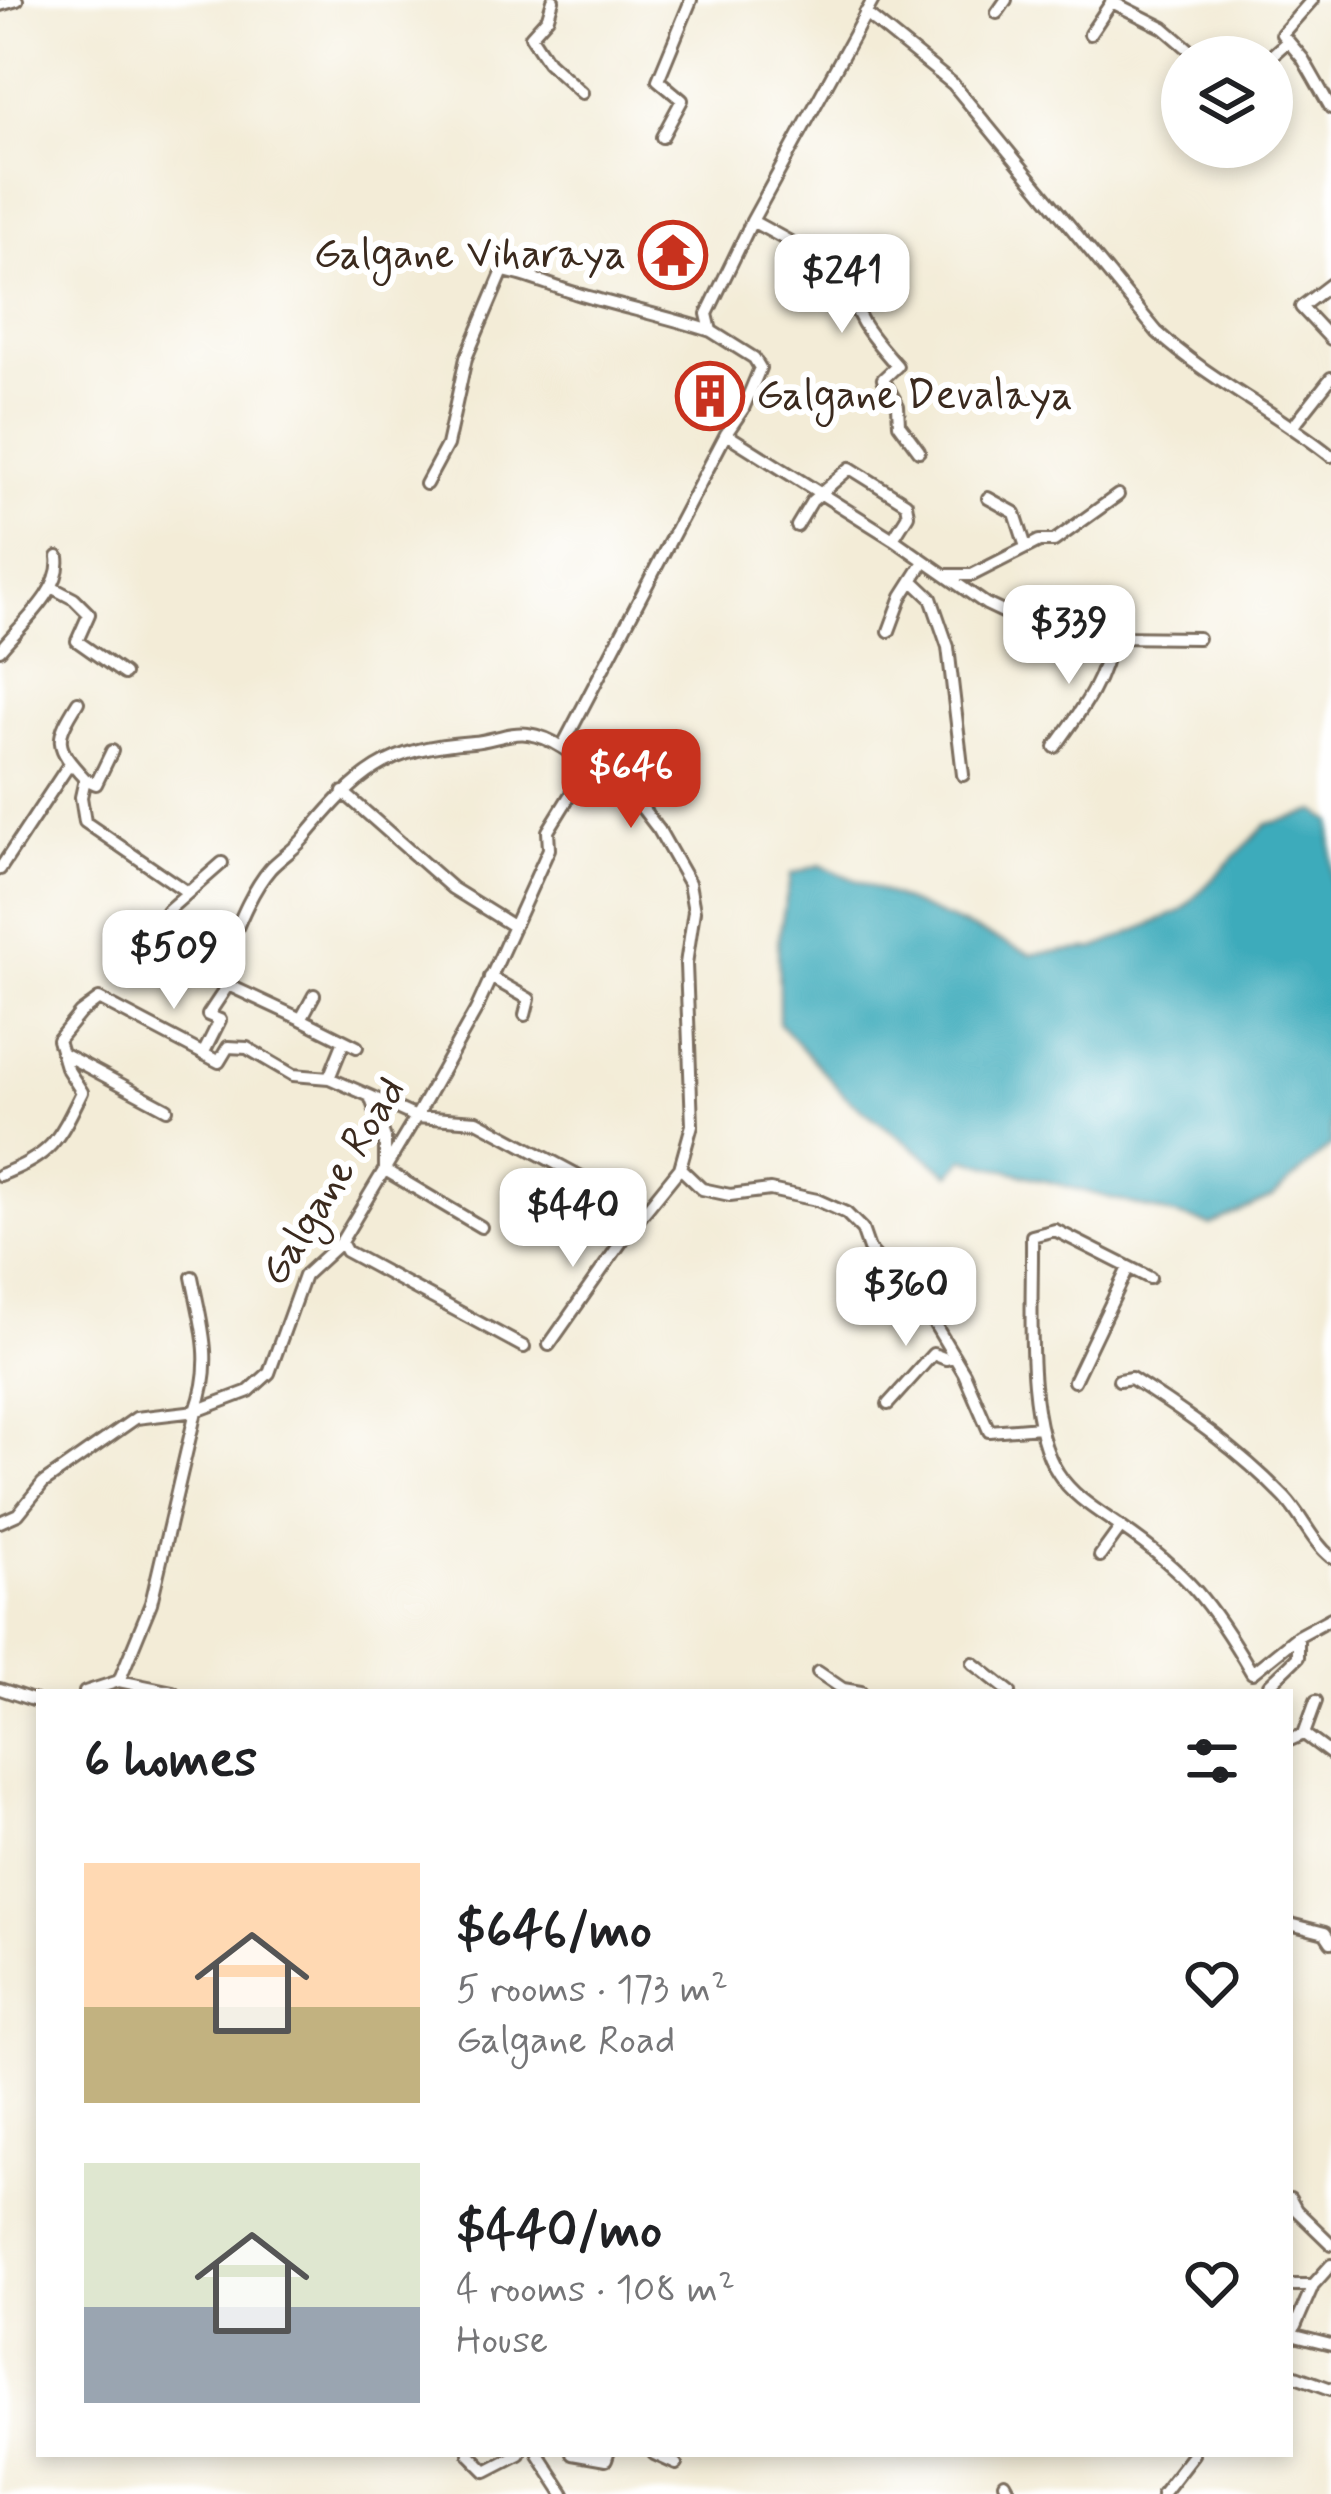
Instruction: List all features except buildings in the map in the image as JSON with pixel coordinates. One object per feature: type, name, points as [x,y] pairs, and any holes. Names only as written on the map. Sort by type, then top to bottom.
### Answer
[{"type":"street","points":[[0,5],[16,0]]},
{"type":"street","points":[[554,0],[548,17],[531,36],[548,62],[582,93]]},
{"type":"street","points":[[662,137],[682,100],[658,80],[691,0]]},
{"type":"street","points":[[711,331],[706,314],[873,0]]},
{"type":"street","points":[[998,13],[1006,0]]},
{"type":"street","points":[[1284,36],[1312,0]]},
{"type":"street","points":[[1090,34],[1112,1],[1173,36]]},
{"type":"street","points":[[865,13],[953,84],[1156,332],[1180,354],[1331,456]]},
{"type":"street","points":[[1293,48],[1331,108]]},
{"type":"street","points":[[752,221],[845,272],[851,306],[897,366],[883,379],[898,406],[899,424],[919,451]]},
{"type":"street","points":[[426,484],[447,446],[466,358],[503,271],[530,275],[572,293],[711,331],[754,358],[760,368],[743,409],[562,746]]},
{"type":"street","points":[[1331,284],[1301,307],[1331,339]]},
{"type":"street","points":[[1293,426],[1331,378]]},
{"type":"street","points":[[726,434],[986,604],[1022,621],[1111,637],[1198,638]]},
{"type":"street","points":[[796,526],[812,501],[842,472],[857,470],[906,502],[908,515],[893,539]]},
{"type":"street","points":[[943,575],[972,575],[1039,541],[1054,541],[1118,495]]},
{"type":"street","points":[[988,498],[1015,513],[1026,548]]},
{"type":"street","points":[[0,650],[44,602],[60,566],[58,557]]},
{"type":"street","points":[[889,631],[923,563]]},
{"type":"street","points":[[912,580],[932,598],[948,647],[963,775]]},
{"type":"street","points":[[51,587],[89,614],[76,641],[124,674]]},
{"type":"street","points":[[1055,747],[1097,688],[1111,637]]},
{"type":"street","points":[[78,702],[60,731],[62,754],[96,784],[112,752]]},
{"type":"street","points":[[216,976],[270,869],[371,768],[411,751],[527,734],[562,746],[642,808],[675,860]]},
{"type":"street","points":[[0,869],[70,763]]},
{"type":"street","points":[[548,1345],[680,1168],[692,1124],[686,964],[694,911],[689,883],[639,804],[587,766]]},
{"type":"street","name":"Galgane Road","points":[[0,1522],[18,1514],[43,1484],[136,1418],[196,1411],[249,1391],[269,1373],[304,1276],[341,1242],[416,1117],[490,977],[548,849],[548,832],[587,766]]},
{"type":"street","points":[[85,778],[81,797],[85,822],[187,892]]},
{"type":"street","points":[[343,792],[452,888],[513,926]]},
{"type":"street","points":[[222,863],[167,911],[154,935],[228,985],[357,1047]]},
{"type":"street","points":[[490,977],[529,998],[525,1015]]},
{"type":"street","points":[[203,1054],[220,1020],[208,1015],[228,985]]},
{"type":"street","points":[[301,1018],[314,995]]},
{"type":"street","points":[[0,1175],[37,1161],[64,1128],[82,1092],[66,1067],[58,1040],[80,1013],[99,1000],[219,1062],[228,1048],[248,1048],[292,1075],[329,1078],[416,1117],[477,1121],[626,1202],[629,1231]]},
{"type":"street","points":[[329,1078],[344,1041]]},
{"type":"street","points":[[62,1053],[167,1108]]},
{"type":"street","points":[[370,1096],[385,1138],[385,1170],[481,1227]]},
{"type":"street","points":[[680,1168],[702,1189],[730,1195],[770,1190],[818,1200],[846,1213],[862,1229],[869,1249],[934,1323],[989,1431],[1040,1427]]},
{"type":"street","points":[[521,1221],[583,1180]]},
{"type":"street","points":[[1150,1278],[1055,1230],[1032,1237],[1036,1414],[1056,1472],[1083,1501],[1168,1559],[1200,1593],[1252,1672],[1298,1636],[1331,1618]]},
{"type":"street","points":[[341,1242],[346,1251],[524,1347]]},
{"type":"street","points":[[1074,1381],[1128,1268]]},
{"type":"street","points":[[119,1681],[151,1603],[207,1382],[207,1350],[192,1277]]},
{"type":"street","points":[[888,1404],[932,1354],[946,1359],[954,1356]]},
{"type":"street","points":[[1119,1380],[1131,1378],[1243,1456],[1289,1502],[1331,1557]]},
{"type":"street","points":[[1100,1556],[1121,1527]]},
{"type":"street","points":[[1269,1685],[1298,1657],[1298,1636]]},
{"type":"street","points":[[973,1663],[1006,1689]]},
{"type":"street","points":[[818,1672],[844,1689]]},
{"type":"street","points":[[95,1689],[119,1681],[158,1689]]},
{"type":"street","points":[[0,1689],[36,1701]]},
{"type":"street","points":[[1293,1739],[1304,1734],[1316,1701]]},
{"type":"street","points":[[1304,1734],[1331,1754]]},
{"type":"street","points":[[1293,1925],[1324,1933],[1331,1942]]},
{"type":"street","points":[[1293,2202],[1331,2244]]},
{"type":"street","points":[[1293,2332],[1313,2285],[1331,2265]]},
{"type":"street","points":[[1293,2285],[1313,2285]]},
{"type":"street","points":[[1293,2337],[1331,2345]]},
{"type":"street","points":[[1293,2375],[1331,2389]]},
{"type":"street","points":[[473,2457],[486,2471],[513,2457]]},
{"type":"street","points":[[540,2457],[564,2494]]},
{"type":"street","points":[[661,2457],[676,2464]]},
{"type":"street","points":[[1162,2494],[1191,2457]]},
{"type":"water","points":[[1316,811],[1331,821],[1331,1145],[1273,1197],[1211,1225],[964,1159],[950,1175],[848,1099],[779,1023],[778,940],[791,874],[820,865],[1031,954],[1096,948],[1181,911],[1267,824]]},
{"type":"place","name":"Galgane Viharaya","points":[[673,255]]},
{"type":"place","name":"Galgane Devalaya","points":[[710,396]]}]
